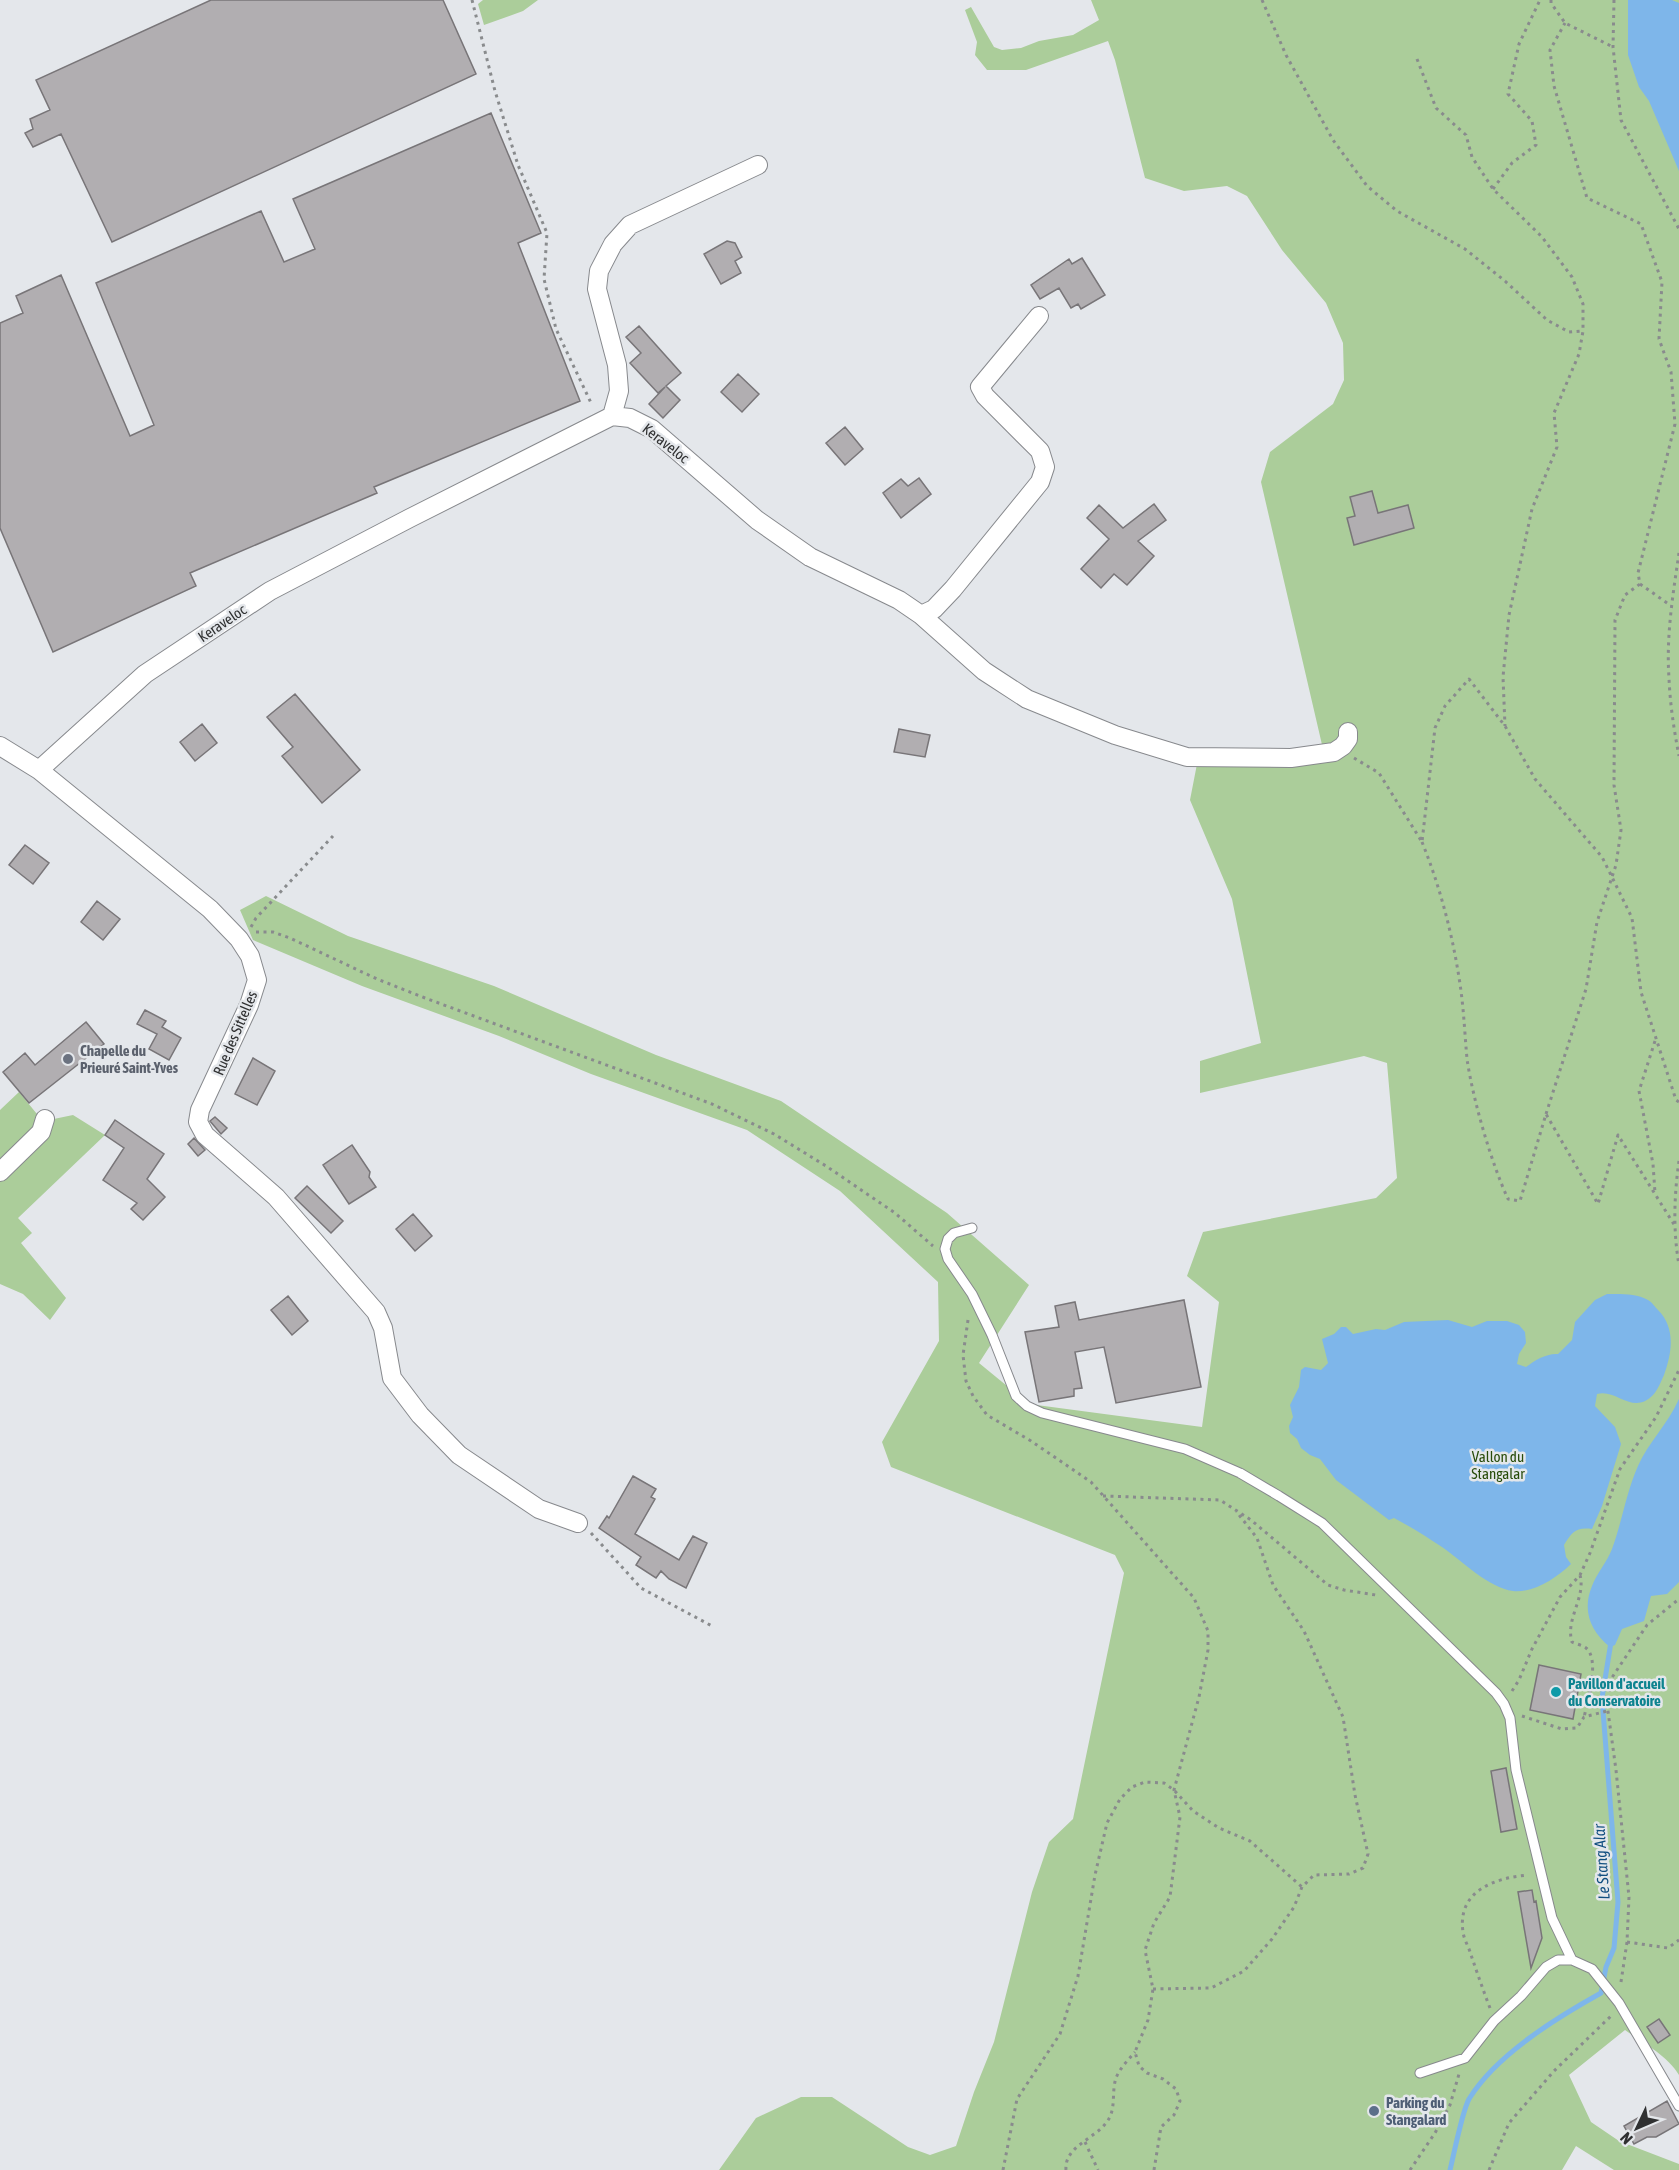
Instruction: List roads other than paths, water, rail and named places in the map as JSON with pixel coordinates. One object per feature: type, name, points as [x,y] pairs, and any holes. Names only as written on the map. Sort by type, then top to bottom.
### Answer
[{"type":"street","points":[[606,419],[619,391],[617,365],[597,289],[599,271],[613,244],[630,225],[758,165]]},
{"type":"street","points":[[921,615],[934,609],[953,589],[1040,482],[1045,467],[1040,451],[985,396],[980,387],[1039,316]]},
{"type":"street","name":"Keraveloc","points":[[39,770],[145,674],[270,591],[606,419],[630,418],[652,429],[766,526],[810,557],[899,600],[921,615],[984,671],[1027,699],[1115,735],[1187,757],[1291,758],[1334,752],[1348,739],[1348,732]]},
{"type":"street","name":"Rue des Sittelles","points":[[0,746],[39,770],[210,909],[239,939],[250,956],[257,980],[249,1005],[200,1110],[198,1122],[205,1135],[276,1197],[376,1312],[383,1328],[392,1378],[420,1415],[459,1455],[539,1509],[578,1523]]},
{"type":"street","points":[[0,1172],[41,1132],[45,1119]]},
{"type":"lane","points":[[972,1228],[954,1233],[948,1239],[945,1249],[948,1260],[972,1294],[992,1335],[1016,1396],[1027,1406],[1042,1413],[1185,1449],[1240,1473],[1322,1523],[1496,1693],[1504,1704],[1509,1718],[1516,1770],[1552,1918],[1572,1960]]},
{"type":"lane","points":[[1420,2073],[1465,2058],[1494,2021],[1521,1996],[1546,1967],[1557,1960],[1572,1960],[1592,1969],[1619,2003],[1679,2106]]},
{"type":"water","points":[[1628,0],[1672,0],[1679,3],[1679,171],[1649,101],[1639,87],[1628,55]]},
{"type":"water","points":[[1607,1294],[1633,1295],[1652,1303],[1668,1325],[1671,1341],[1669,1358],[1658,1388],[1646,1401],[1638,1403],[1604,1393],[1597,1394],[1595,1406],[1615,1427],[1621,1444],[1602,1506],[1592,1529],[1575,1531],[1564,1545],[1566,1557],[1571,1564],[1537,1587],[1513,1591],[1495,1585],[1419,1532],[1394,1518],[1389,1520],[1336,1480],[1320,1459],[1301,1448],[1297,1439],[1290,1433],[1289,1426],[1293,1417],[1290,1405],[1299,1387],[1301,1370],[1305,1367],[1321,1370],[1328,1363],[1322,1339],[1334,1334],[1341,1327],[1346,1327],[1353,1334],[1376,1329],[1385,1330],[1404,1322],[1448,1320],[1472,1327],[1487,1321],[1507,1321],[1519,1325],[1525,1332],[1526,1343],[1519,1354],[1517,1364],[1526,1367],[1541,1358],[1558,1354],[1572,1340],[1575,1322],[1595,1300]]},
{"type":"water","points":[[1679,1399],[1679,1582],[1667,1594],[1651,1596],[1644,1621],[1622,1629],[1615,1645],[1610,1647],[1597,1634],[1590,1620],[1589,1595],[1612,1549],[1638,1466]]},
{"type":"waterway","name":"Le Stang Alar","points":[[1450,2170],[1466,2105],[1481,2083],[1495,2067],[1528,2039],[1601,1993],[1606,1967],[1614,1948],[1618,1902],[1602,1698],[1611,1642]]},
{"type":"place","name":"Chapelle du Prieuré Saint-Yves","points":[[68,1059]]},
{"type":"place","name":"Pavillon d'accueil du Conservatoire","points":[[1556,1692]]},
{"type":"place","name":"Parking du Stangalard","points":[[1374,2111]]},
{"type":"park label","name":"Vallon du Stangalar","points":[[1498,1464]]}]
